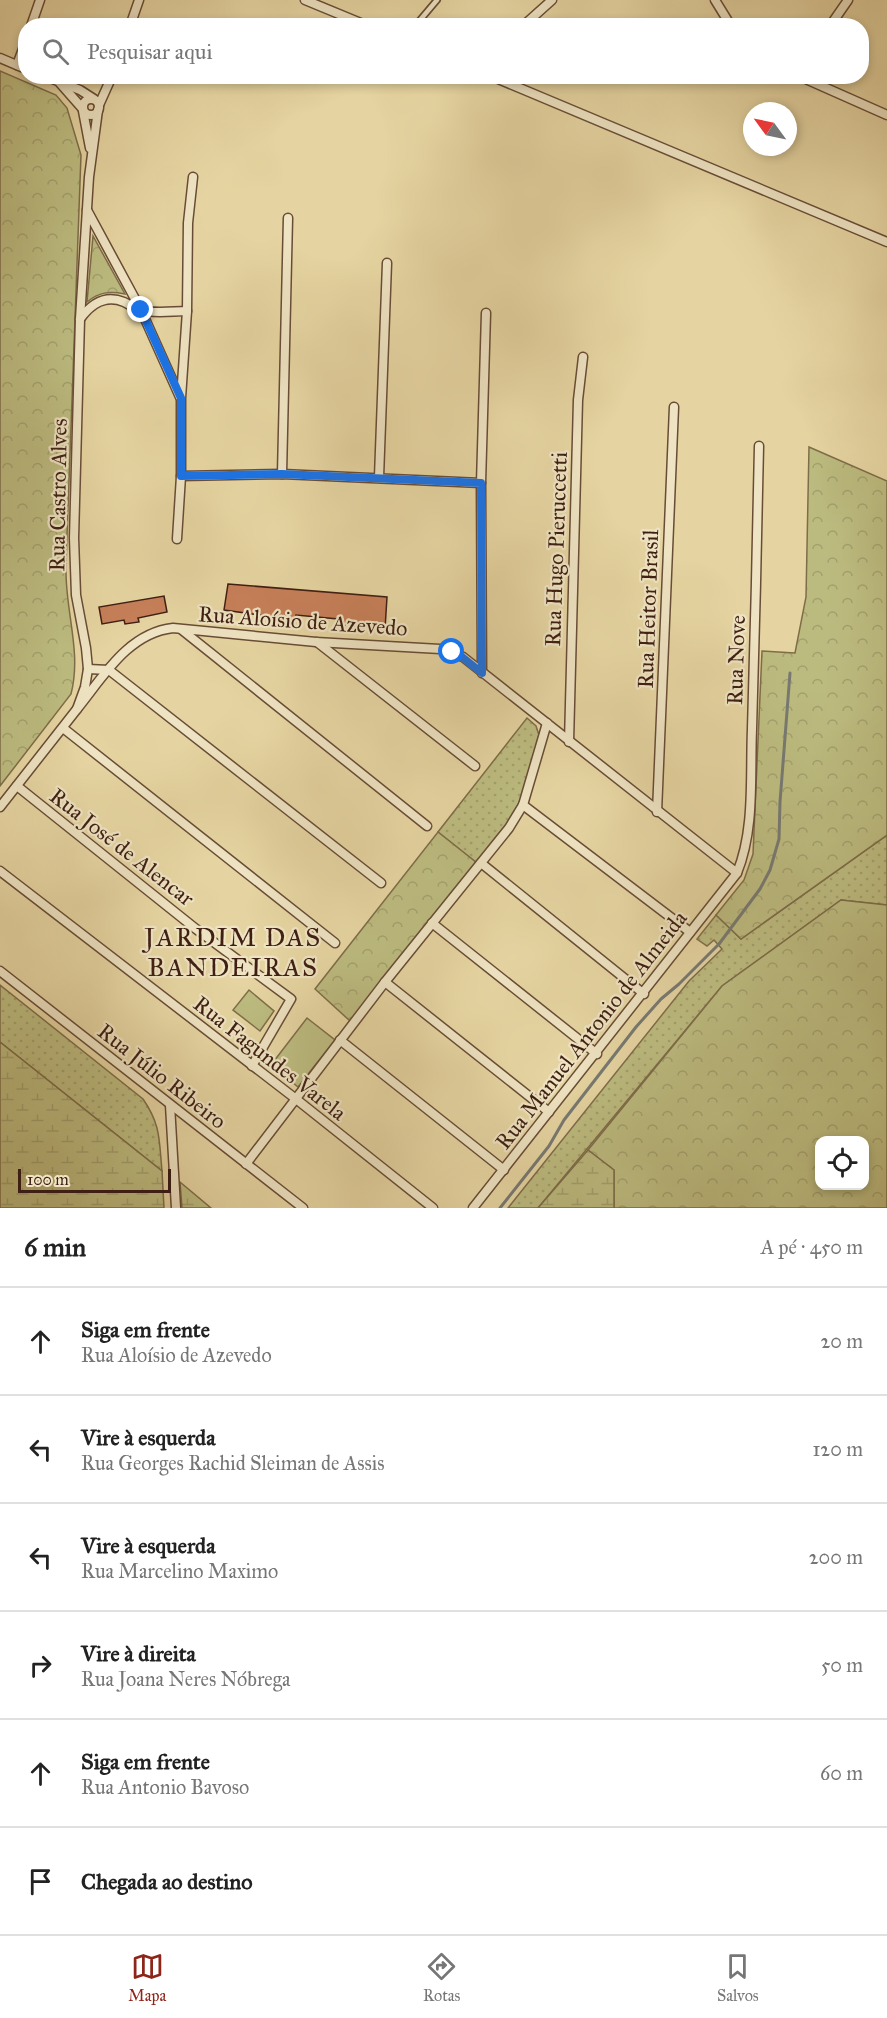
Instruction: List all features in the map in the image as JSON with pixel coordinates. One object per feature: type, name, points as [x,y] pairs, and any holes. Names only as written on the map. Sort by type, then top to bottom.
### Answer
[{"type":"street","points":[[34,18],[40,0]]},
{"type":"street","points":[[133,18],[139,0]]},
{"type":"street","points":[[305,0],[349,18]]},
{"type":"street","points":[[532,18],[552,0]]},
{"type":"street","points":[[715,0],[726,18]]},
{"type":"street","points":[[836,18],[848,0]]},
{"type":"street","points":[[0,58],[18,66]]},
{"type":"street","points":[[61,84],[87,114],[93,115],[97,104]]},
{"type":"street","points":[[63,84],[80,90],[97,104]]},
{"type":"street","name":"Rua Castro Alves","points":[[0,807],[77,709],[85,687],[88,669],[76,595],[74,538],[80,319],[97,104],[108,84]]},
{"type":"street","points":[[510,84],[887,242]]},
{"type":"street","points":[[817,84],[887,115]]},
{"type":"street","points":[[83,109],[83,103],[87,99],[97,104]]},
{"type":"street","name":"Rua Castro Alves","points":[[83,109],[92,154]]},
{"type":"street","points":[[177,539],[181,476],[181,398],[187,311],[188,223],[193,177]]},
{"type":"street","points":[[87,210],[141,310],[181,398]]},
{"type":"street","points":[[282,474],[288,218]]},
{"type":"street","points":[[379,477],[387,263]]},
{"type":"street","points":[[80,319],[89,307],[110,298],[121,300],[141,310],[187,311]]},
{"type":"street","points":[[482,673],[481,483],[486,313]]},
{"type":"street","name":"Rua Hugo Pieruccetti","points":[[569,742],[578,400],[583,357]]},
{"type":"street","name":"Rua Heitor Brasil","points":[[657,812],[674,407]]},
{"type":"street","name":"Rua Nove","points":[[737,873],[747,843],[749,826],[759,446]]},
{"type":"street","points":[[181,476],[282,474],[481,483]]},
{"type":"street","name":"Rua Aloísio de Azevedo","points":[[77,709],[127,650],[150,633],[160,629],[316,642],[440,649],[462,657],[737,873]]},
{"type":"street","points":[[181,629],[428,826]]},
{"type":"street","points":[[316,642],[475,766]]},
{"type":"street","points":[[88,669],[109,670],[381,883]]},
{"type":"street","points":[[246,1164],[385,982],[509,828],[523,805],[547,723]]},
{"type":"street","points":[[63,728],[334,943]]},
{"type":"street","name":"Rua José de Alencar","points":[[17,786],[196,929],[291,999],[252,1066]]},
{"type":"street","points":[[523,805],[690,932]]},
{"type":"street","points":[[481,863],[644,994]]},
{"type":"street","name":"Rua Fagundes Varela","points":[[0,871],[296,1099],[433,1208]]},
{"type":"street","name":"Rua Manuel Antonio de Almeida","points":[[473,1208],[597,1054],[737,873]]},
{"type":"street","points":[[432,923],[597,1054]]},
{"type":"street","name":"Rua Júlio Ribeiro","points":[[0,971],[303,1208]]},
{"type":"street","points":[[385,982],[549,1112]]},
{"type":"street","points":[[340,1041],[504,1170]]},
{"type":"street","points":[[170,1105],[176,1208]]},
{"type":"lane","points":[[422,18],[437,0]]},
{"type":"green space","points":[[0,71],[18,79],[18,84],[30,84],[56,95],[67,108],[81,155],[66,568],[74,647],[74,678],[71,694],[0,786]]},
{"type":"green space","points":[[93,236],[125,294],[104,293],[87,302]]},
{"type":"green space","points":[[809,447],[887,481],[887,835],[741,939],[716,915],[744,880],[753,854],[762,651],[795,653],[806,597]]},
{"type":"green space","points":[[527,718],[536,726],[539,735],[523,794],[512,818],[477,863],[438,832]]},
{"type":"green space","points":[[438,832],[477,863],[350,1021],[315,989]]},
{"type":"green space","points":[[887,835],[887,905],[841,900],[722,986],[538,1208],[508,1208],[689,981],[722,949],[714,940],[707,946],[697,939],[716,915],[741,939]]},
{"type":"green space","points":[[841,900],[887,905],[887,1208],[614,1208],[614,1170],[588,1150],[722,986]]},
{"type":"green space","points":[[0,985],[143,1099],[156,1125],[162,1171],[0,1042]]},
{"type":"green space","points":[[249,990],[274,1011],[260,1031],[233,1010]]},
{"type":"green space","points":[[307,1018],[335,1040],[298,1087],[271,1065]]},
{"type":"green space","points":[[0,1042],[162,1171],[164,1208],[0,1208]]},
{"type":"green space","points":[[588,1150],[614,1170],[614,1208],[538,1208]]},
{"type":"green space","points":[[180,1182],[211,1208],[182,1208]]},
{"type":"building","points":[[228,584],[387,597],[385,629],[338,624],[338,619],[296,615],[296,620],[224,610]]},
{"type":"building","points":[[164,596],[167,612],[138,618],[139,622],[125,624],[124,620],[102,624],[99,607]]},
{"type":"waterway","points":[[500,1208],[549,1146],[564,1120],[636,1027],[661,999],[719,944],[760,889],[770,870],[779,839],[790,673]]},
{"type":"district","name":"JARDIM DAS BANDEIRAS","points":[[233,952]]},
{"type":"route","points":[[141,310],[181,398],[181,476],[282,474],[481,483],[482,673],[452,652]]}]
